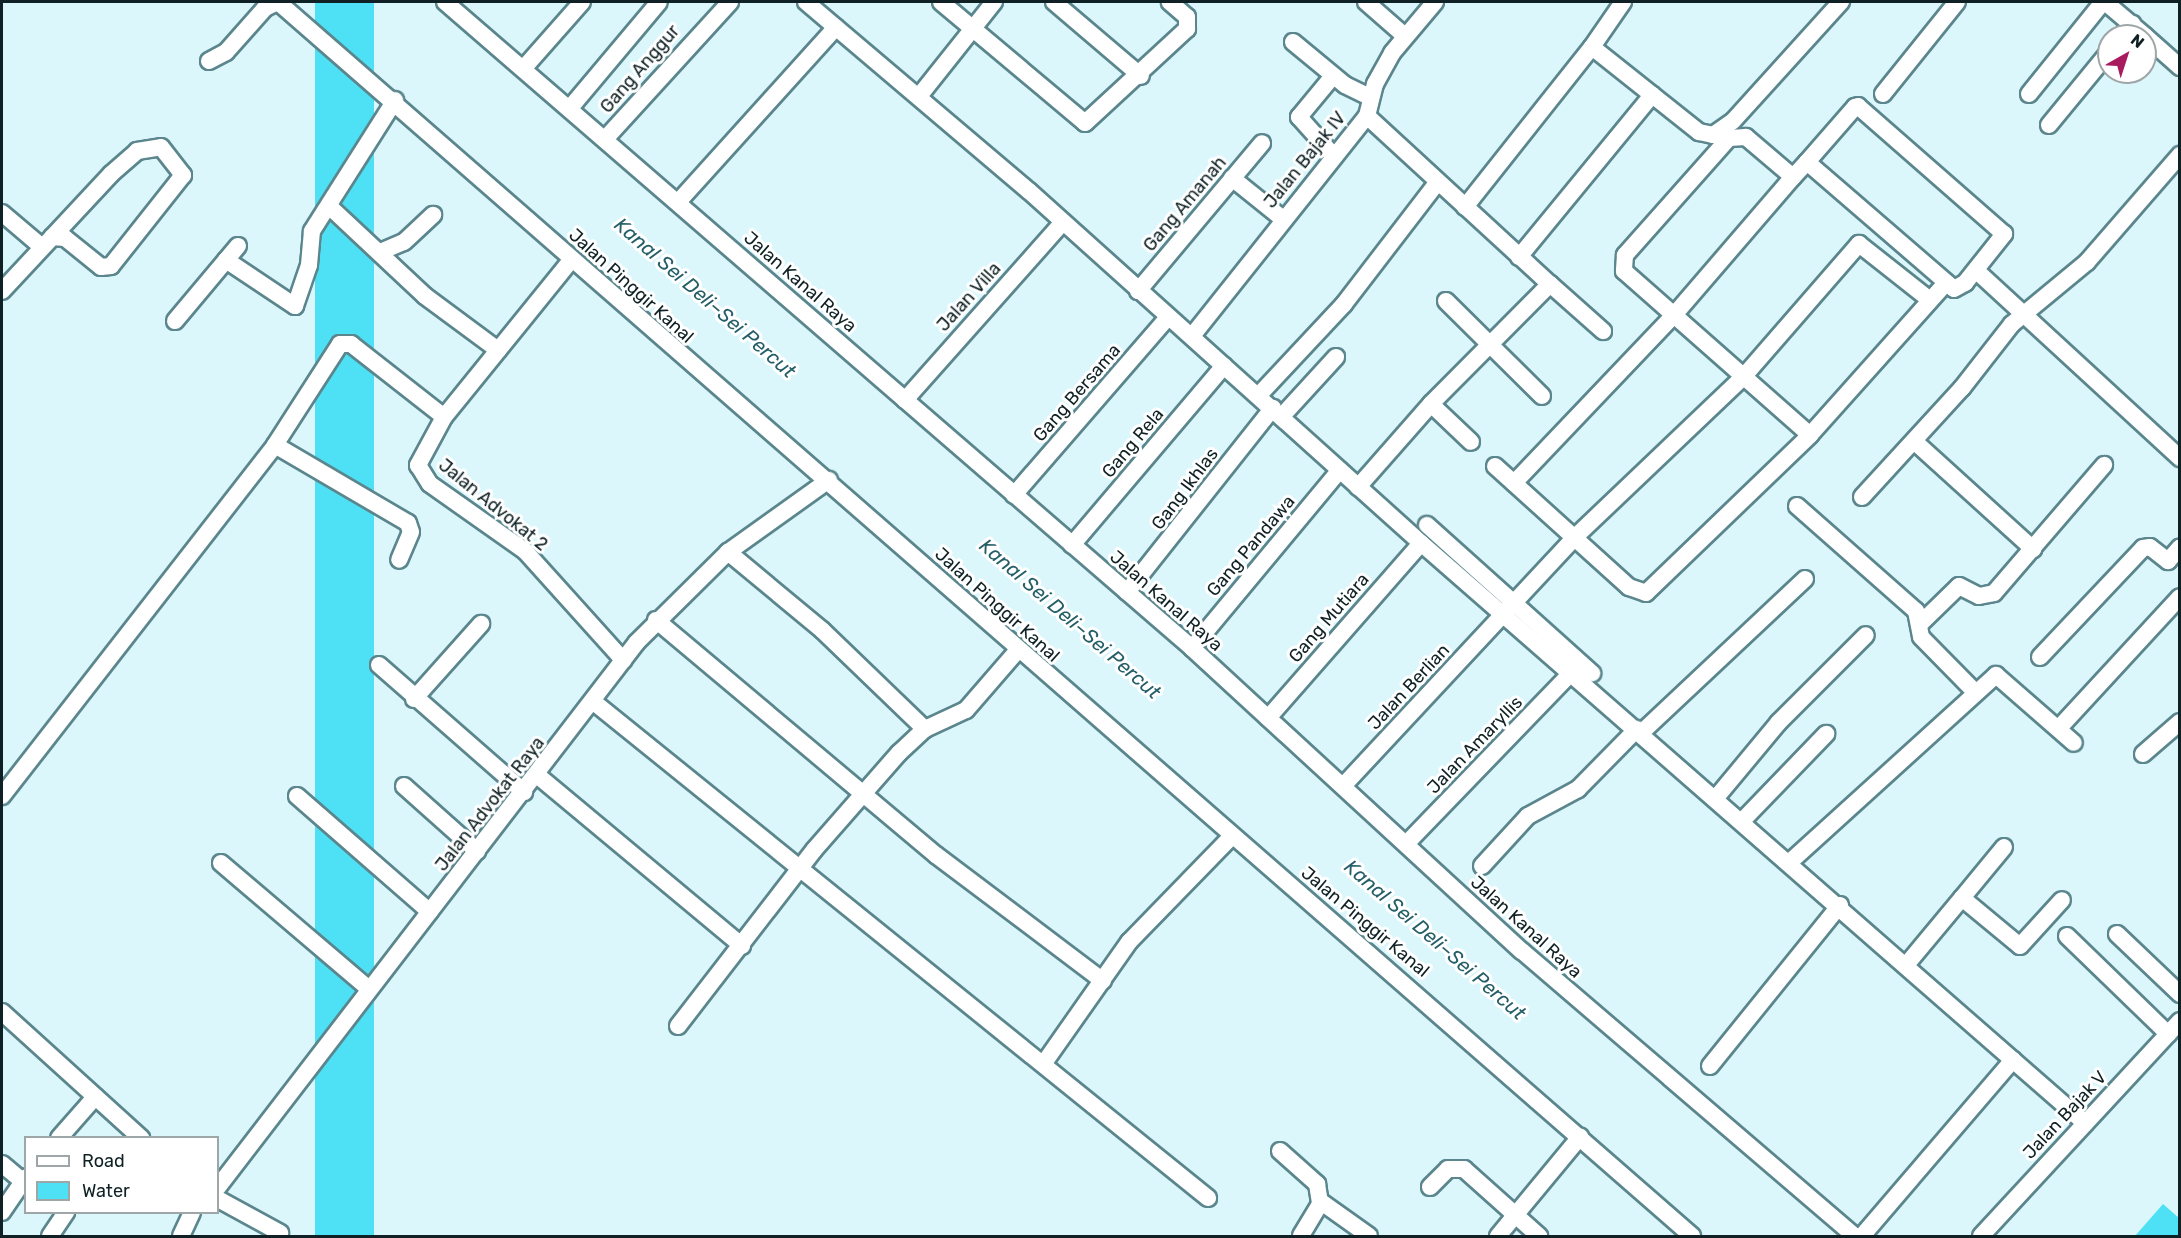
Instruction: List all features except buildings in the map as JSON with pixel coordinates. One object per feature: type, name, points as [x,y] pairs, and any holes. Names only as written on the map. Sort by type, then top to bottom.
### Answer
[{"type":"street","points":[[210,61],[226,51],[265,8],[278,2]]},
{"type":"street","name":"Jalan Pinggir Kanal","points":[[278,2],[395,100],[572,259],[829,480],[1018,650],[1692,1236]]},
{"type":"street","name":"Jalan Kanal Raya","points":[[445,2],[679,201],[1192,648],[1522,951],[1855,1236]]},
{"type":"street","points":[[523,69],[582,2]]},
{"type":"street","points":[[570,108],[659,2]]},
{"type":"street","name":"Gang Anggur","points":[[606,138],[730,2]]},
{"type":"street","points":[[806,2],[920,96],[1138,291],[1192,336],[1420,543],[1592,673]]},
{"type":"street","points":[[941,2],[1085,123],[1141,76],[1189,27],[1187,17],[1170,2]]},
{"type":"street","points":[[920,96],[994,2]]},
{"type":"street","points":[[1054,2],[1141,76]]},
{"type":"street","points":[[1366,2],[1405,36]]},
{"type":"street","name":"Jalan Bajak IV","points":[[1192,336],[1333,155],[1367,116],[1370,97],[1405,36],[1434,2]]},
{"type":"street","points":[[1465,207],[1626,2]]},
{"type":"street","points":[[1592,47],[1699,132],[1718,134],[1841,2]]},
{"type":"street","points":[[1883,94],[1957,2]]},
{"type":"street","points":[[2029,94],[2104,2],[2122,24]]},
{"type":"street","points":[[679,201],[836,27]]},
{"type":"street","points":[[1293,42],[1333,76],[1370,97]]},
{"type":"street","points":[[2157,47],[2180,68]]},
{"type":"street","points":[[2049,124],[2097,66]]},
{"type":"street","points":[[1333,76],[1299,117],[1333,155]]},
{"type":"street","points":[[1519,256],[1652,95]]},
{"type":"street","points":[[226,260],[295,306],[309,265],[310,234],[330,207],[395,100]]},
{"type":"street","points":[[1514,483],[1675,314],[1793,177],[1859,106],[2002,227],[2002,237],[1965,284],[1956,289],[1946,283],[1807,162]]},
{"type":"street","points":[[1367,116],[1437,183],[1603,331]]},
{"type":"street","points":[[1793,177],[1737,135],[1675,197],[1625,255],[1623,267],[1810,435]]},
{"type":"street","name":"Gang Amanah","points":[[1138,291],[1262,143]]},
{"type":"street","points":[[2,213],[47,242],[65,238],[101,267],[111,267],[183,175],[161,147],[144,147],[47,242],[2,291]]},
{"type":"street","points":[[1862,497],[1914,441],[2006,331],[2087,262],[2180,155]]},
{"type":"street","points":[[1232,178],[1283,219]]},
{"type":"street","points":[[1258,396],[1344,304],[1437,183]]},
{"type":"street","points":[[330,207],[424,296],[498,350]]},
{"type":"street","points":[[380,252],[404,242],[433,215]]},
{"type":"street","name":"Jalan Villa","points":[[905,400],[1063,222]]},
{"type":"street","name":"Jalan Berlian","points":[[1343,786],[1573,539],[1745,375],[1860,244],[1930,300]]},
{"type":"street","points":[[175,321],[238,246]]},
{"type":"street","name":"Jalan Advokat 2","points":[[572,259],[444,417],[420,453],[421,472],[525,551],[623,660]]},
{"type":"street","points":[[1980,274],[2027,314],[2180,458]]},
{"type":"street","points":[[1496,465],[1573,539],[1629,587],[1652,591],[1810,435],[1946,283]]},
{"type":"street","points":[[1358,487],[1488,344],[1550,284]]},
{"type":"street","points":[[1446,301],[1542,396]]},
{"type":"street","name":"Gang Bersama","points":[[1014,495],[1168,317]]},
{"type":"street","points":[[2,796],[275,446],[346,342],[444,417]]},
{"type":"street","name":"Gang Ikhlas","points":[[1127,592],[1277,412],[1336,357]]},
{"type":"street","name":"Gang Rela","points":[[1072,545],[1224,366]]},
{"type":"street","points":[[1431,405],[1471,442]]},
{"type":"street","points":[[1914,441],[2032,549]]},
{"type":"street","points":[[275,446],[408,523],[411,532],[399,560]]},
{"type":"street","points":[[1921,623],[1959,586],[1988,597],[2104,465]]},
{"type":"street","name":"Gang Pandawa","points":[[1192,648],[1340,470]]},
{"type":"street","name":"Jalan Advokat Raya","points":[[219,1186],[369,989],[595,703],[623,660],[656,621],[728,552],[829,480]]},
{"type":"street","points":[[1797,506],[1916,611],[1925,641],[1975,692]]},
{"type":"street","points":[[1427,525],[1571,674],[1715,799],[1791,861],[2085,1123]]},
{"type":"street","name":"Gang Mutiara","points":[[1268,718],[1420,543]]},
{"type":"street","points":[[2040,657],[2143,548],[2150,547],[2174,566],[2180,547]]},
{"type":"street","points":[[728,552],[822,630],[925,729]]},
{"type":"street","points":[[1482,866],[1528,816],[1578,789],[1805,579]]},
{"type":"street","points":[[2059,728],[2180,597]]},
{"type":"street","points":[[656,621],[863,795],[1103,981]]},
{"type":"street","points":[[414,699],[481,624]]},
{"type":"street","points":[[1715,799],[1778,723],[1866,635]]},
{"type":"street","points":[[678,1026],[798,871],[863,795],[925,729],[966,710],[1018,650]]},
{"type":"street","points":[[379,664],[414,699],[524,792]]},
{"type":"street","name":"Jalan Amaryllis","points":[[1406,844],[1571,674]]},
{"type":"street","points":[[1791,861],[1975,692],[2000,675],[2074,743]]},
{"type":"street","points":[[595,703],[798,871],[1044,1063],[1208,1198]]},
{"type":"street","points":[[2143,754],[2180,722]]},
{"type":"street","points":[[1743,820],[1826,734]]},
{"type":"street","points":[[537,775],[742,946]]},
{"type":"street","points":[[404,786],[477,851]]},
{"type":"street","points":[[297,796],[430,912]]},
{"type":"street","points":[[1044,1063],[1138,931],[1232,836]]},
{"type":"street","points":[[1907,964],[2004,847]]},
{"type":"street","points":[[221,862],[369,989]]},
{"type":"street","points":[[1962,898],[2020,946],[2062,900]]},
{"type":"street","points":[[1710,1066],[1840,905]]},
{"type":"street","points":[[2117,934],[2180,994]]},
{"type":"street","points":[[2067,936],[2168,1034]]},
{"type":"street","points":[[2,1012],[133,1135]]},
{"type":"street","name":"Jalan Bajak V","points":[[1981,1236],[2180,1022]]},
{"type":"street","points":[[1862,1236],[2013,1060]]},
{"type":"street","points":[[60,1136],[95,1097]]},
{"type":"street","points":[[1498,1236],[1580,1137]]},
{"type":"street","points":[[1280,1151],[1317,1184],[1320,1201],[1301,1236]]},
{"type":"street","points":[[2,1164],[24,1179],[2,1212]]},
{"type":"street","points":[[1430,1187],[1458,1167],[1539,1236]]},
{"type":"street","points":[[219,1200],[280,1233]]},
{"type":"street","points":[[1320,1201],[1369,1236]]},
{"type":"street","points":[[50,1236],[65,1214]]},
{"type":"street","points":[[181,1236],[191,1214]]},
{"type":"water","points":[[315,2],[374,2],[374,1236],[315,1236]]},
{"type":"water","points":[[2163,1204],[2179,1218],[2179,1236],[2135,1236]]},
{"type":"water label","name":"Kanal Sei Deli–Sei Percut","points":[[705,298]]},
{"type":"water label","name":"Kanal Sei Deli–Sei Percut","points":[[1070,619]]},
{"type":"water label","name":"Kanal Sei Deli–Sei Percut","points":[[1435,940]]}]
